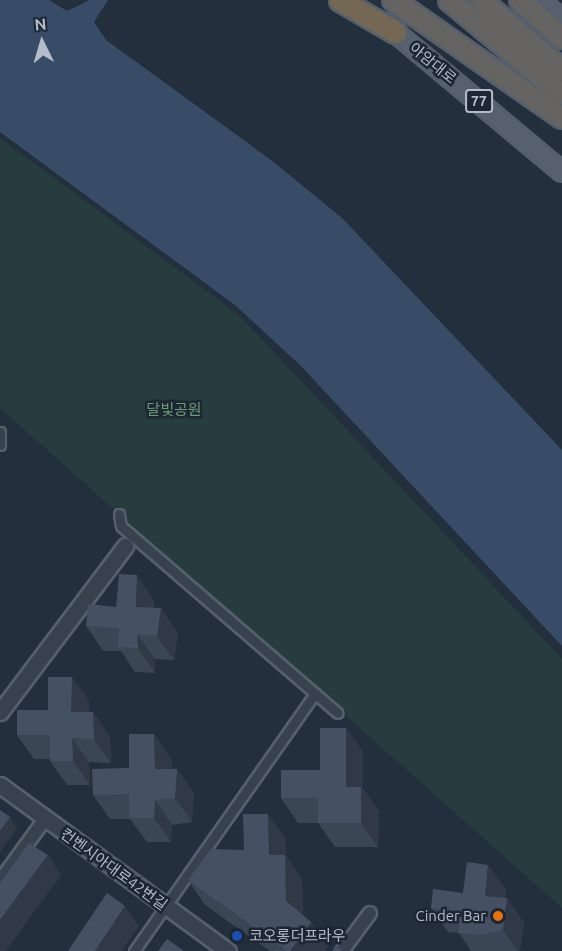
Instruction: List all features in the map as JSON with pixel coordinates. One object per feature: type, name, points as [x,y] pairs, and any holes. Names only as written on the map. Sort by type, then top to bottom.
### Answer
[{"type":"highway","points":[[340,0],[395,32]]},
{"type":"highway","points":[[393,0],[562,118]]},
{"type":"highway","points":[[449,0],[562,94]]},
{"type":"highway","points":[[481,0],[562,70]]},
{"type":"highway","points":[[520,0],[562,38]]},
{"type":"main road","name":"아암대로","points":[[358,0],[562,172]]},
{"type":"main road","points":[[539,0],[562,19]]},
{"type":"street","points":[[0,432],[0,445]]},
{"type":"street","points":[[119,514],[121,526],[338,713]]},
{"type":"street","points":[[0,712],[125,546]]},
{"type":"street","points":[[134,951],[315,693]]},
{"type":"street","name":"컨벤시아대로42번길","points":[[0,785],[228,951]]},
{"type":"street","points":[[0,881],[45,819]]},
{"type":"street","points":[[342,951],[370,913]]},
{"type":"green space","name":"달빛공원","points":[[0,138],[239,315],[562,659],[562,908],[0,408]]},
{"type":"water","points":[[0,0],[49,0],[67,11],[90,0],[108,0],[94,22],[106,40],[271,160],[342,218],[562,450],[562,646],[300,365],[235,305],[0,132]]},
{"type":"building","points":[[119,574],[137,575],[136,607],[161,608],[157,636],[137,634],[138,648],[118,647],[119,628],[86,626],[88,604],[116,607]]},
{"type":"building","points":[[48,677],[72,677],[71,712],[93,712],[94,739],[72,738],[73,761],[50,761],[50,735],[17,735],[17,710],[48,710]]},
{"type":"building","points":[[320,728],[346,728],[346,787],[361,787],[361,823],[318,823],[318,798],[281,798],[281,770],[320,770]]},
{"type":"building","points":[[129,734],[154,734],[155,769],[177,769],[175,798],[155,800],[154,818],[129,818],[129,794],[93,795],[92,769],[129,768]]},
{"type":"building","points":[[0,810],[10,817],[0,831]]},
{"type":"building","points":[[243,814],[268,814],[269,855],[285,855],[286,901],[311,922],[290,951],[188,880],[211,849],[244,850]]},
{"type":"building","points":[[29,843],[48,855],[0,920],[0,883]]},
{"type":"building","points":[[467,862],[488,865],[485,896],[507,898],[503,930],[480,935],[458,933],[461,911],[431,908],[433,889],[463,893]]},
{"type":"building","points":[[107,893],[125,906],[95,951],[68,951]]},
{"type":"building","points":[[167,939],[184,951],[158,951]]},
{"type":"building","points":[[336,946],[343,951],[332,951]]},
{"type":"place","name":"Cinder Bar","points":[[498,916]]},
{"type":"place","name":"코오롱더프라우","points":[[237,936]]}]
